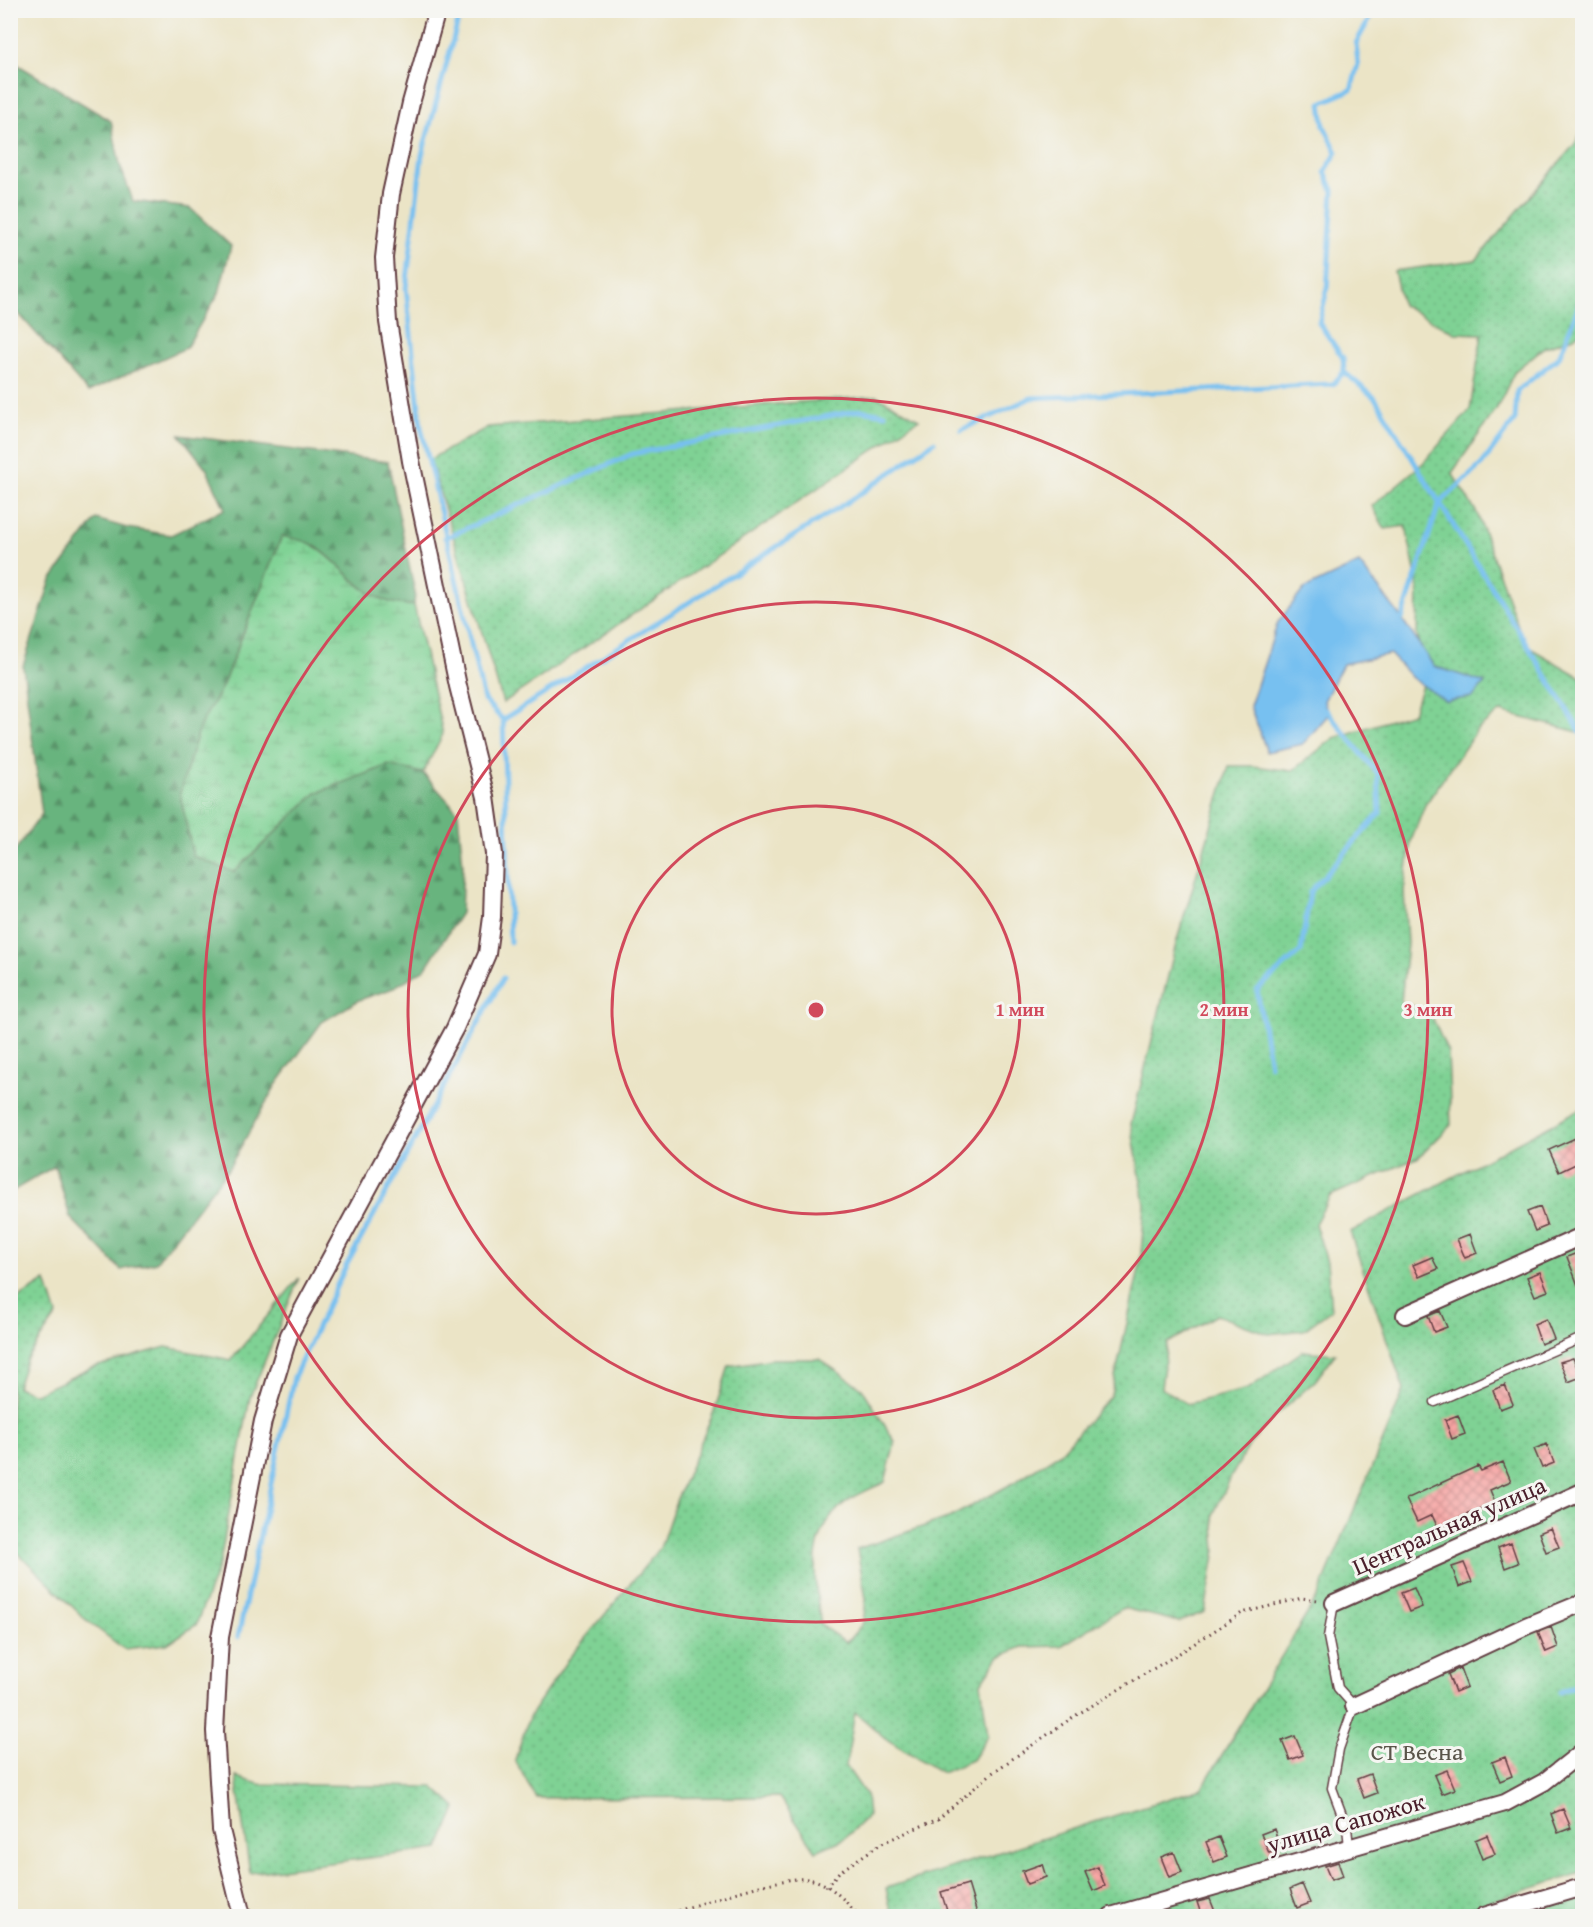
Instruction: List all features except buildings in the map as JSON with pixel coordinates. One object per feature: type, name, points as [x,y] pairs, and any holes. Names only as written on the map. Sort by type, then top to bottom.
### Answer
[{"type":"street","points":[[242,1917],[221,1830],[215,1731],[220,1637],[263,1421],[289,1335],[455,1028],[487,954],[492,917],[494,854],[486,797],[458,686],[413,472],[388,322],[384,258],[391,194],[411,103],[437,10]]},
{"type":"street","points":[[1405,1315],[1582,1236]]},
{"type":"street","name":"Центральная улица","points":[[1334,1603],[1582,1492]]},
{"type":"street","points":[[1354,1706],[1526,1626],[1582,1603]]},
{"type":"street","name":"улица Сапожок","points":[[1111,1917],[1349,1846],[1505,1803],[1544,1782],[1582,1752]]},
{"type":"street","points":[[1484,1917],[1582,1887]]},
{"type":"lane","points":[[1434,1402],[1582,1338]]},
{"type":"lane","points":[[1334,1603],[1328,1637],[1338,1688],[1354,1706],[1339,1749],[1332,1788],[1347,1828],[1349,1846]]},
{"type":"path","points":[[826,1887],[839,1872],[882,1843],[938,1819],[992,1773],[1073,1717],[1178,1654],[1242,1612],[1302,1598],[1334,1603]]},
{"type":"path","points":[[661,1917],[772,1884],[808,1879],[838,1893],[859,1917]]},
{"type":"green space","points":[[10,60],[111,121],[120,165],[133,201],[190,208],[231,246],[219,293],[186,348],[88,392],[11,305]]},
{"type":"green space","points":[[1582,131],[1582,330],[1574,337],[1543,348],[1515,371],[1497,408],[1452,473],[1477,513],[1525,645],[1582,678],[1582,733],[1500,712],[1477,730],[1425,805],[1411,841],[1404,891],[1407,944],[1401,1002],[1430,1012],[1448,1053],[1451,1125],[1419,1157],[1330,1196],[1315,1224],[1327,1262],[1331,1310],[1304,1330],[1268,1334],[1217,1315],[1167,1343],[1161,1388],[1187,1404],[1248,1389],[1303,1351],[1335,1354],[1315,1381],[1275,1416],[1250,1444],[1231,1477],[1213,1515],[1216,1550],[1205,1612],[1179,1622],[1123,1608],[1061,1646],[1022,1647],[999,1657],[981,1683],[988,1736],[972,1760],[942,1773],[886,1739],[855,1712],[846,1766],[866,1795],[868,1816],[844,1839],[816,1851],[779,1797],[536,1798],[515,1760],[529,1717],[568,1659],[660,1548],[676,1501],[715,1409],[729,1366],[772,1359],[819,1359],[862,1388],[895,1442],[885,1482],[855,1496],[840,1507],[829,1519],[817,1547],[815,1578],[821,1625],[846,1643],[863,1623],[866,1599],[857,1549],[951,1517],[1013,1483],[1060,1453],[1111,1395],[1140,1265],[1145,1204],[1131,1124],[1177,940],[1229,766],[1253,766],[1292,771],[1334,738],[1413,713],[1425,676],[1417,635],[1418,586],[1406,526],[1385,529],[1372,506],[1423,463],[1470,410],[1482,334],[1455,333],[1402,305],[1394,271],[1476,260],[1574,145]]},
{"type":"green space","points":[[877,396],[919,419],[503,703],[430,459],[488,427]]},
{"type":"green space","points":[[180,435],[388,462],[415,593],[414,605],[396,604],[382,599],[369,593],[313,545],[282,536],[222,687],[200,726],[180,793],[193,856],[234,872],[316,793],[389,765],[423,773],[458,812],[463,865],[461,913],[425,969],[391,989],[359,1000],[322,1022],[276,1085],[228,1169],[156,1262],[121,1270],[70,1217],[55,1166],[11,1192],[11,856],[42,814],[23,666],[51,580],[96,519],[127,528],[171,535],[225,509],[206,468]]},
{"type":"green space","points":[[282,536],[313,545],[369,593],[396,604],[414,605],[443,734],[423,773],[388,765],[316,793],[234,872],[193,856],[180,793],[200,726],[222,687]]},
{"type":"green space","name":"СТ Весна","points":[[1582,1108],[1582,1873],[1442,1916],[892,1916],[886,1888],[1202,1788],[1318,1596],[1404,1390],[1350,1232]]},
{"type":"green space","points":[[299,1278],[250,1397],[220,1562],[196,1625],[167,1644],[124,1649],[85,1619],[11,1546],[11,1303],[46,1281],[57,1315],[27,1358],[17,1387],[35,1394],[91,1368],[166,1347],[231,1360]]},
{"type":"green space","points":[[236,1777],[259,1784],[433,1787],[456,1808],[439,1849],[250,1873]]},
{"type":"green space","points":[[1582,1896],[1582,1916],[1519,1916]]},
{"type":"water","points":[[1359,563],[1398,613],[1434,666],[1485,683],[1473,697],[1446,701],[1412,678],[1390,654],[1343,664],[1324,701],[1328,715],[1303,744],[1267,752],[1250,706],[1278,622],[1304,589]]},
{"type":"waterway","points":[[461,10],[422,155],[406,288],[421,427],[484,700],[503,720],[510,942]]},
{"type":"waterway","points":[[1368,10],[1369,20],[1356,43],[1358,64],[1351,90],[1321,103],[1324,126],[1337,152],[1325,172],[1333,190],[1327,290],[1319,323],[1343,358],[1344,372],[1375,398],[1582,734]]},
{"type":"waterway","points":[[1395,620],[1402,619],[1439,504],[1482,464],[1515,420],[1517,391],[1559,357],[1582,297]]},
{"type":"waterway","points":[[961,430],[1031,398],[1333,384],[1344,372]]},
{"type":"waterway","points":[[445,538],[632,454],[860,410],[885,414]]},
{"type":"waterway","points":[[503,720],[860,494],[934,442]]},
{"type":"waterway","points":[[1270,1065],[1257,990],[1301,951],[1310,892],[1380,813],[1378,774],[1326,710]]},
{"type":"waterway","points":[[238,1637],[294,1377],[345,1268],[503,978]]},
{"type":"waterway","points":[[1560,1692],[1582,1683]]}]
